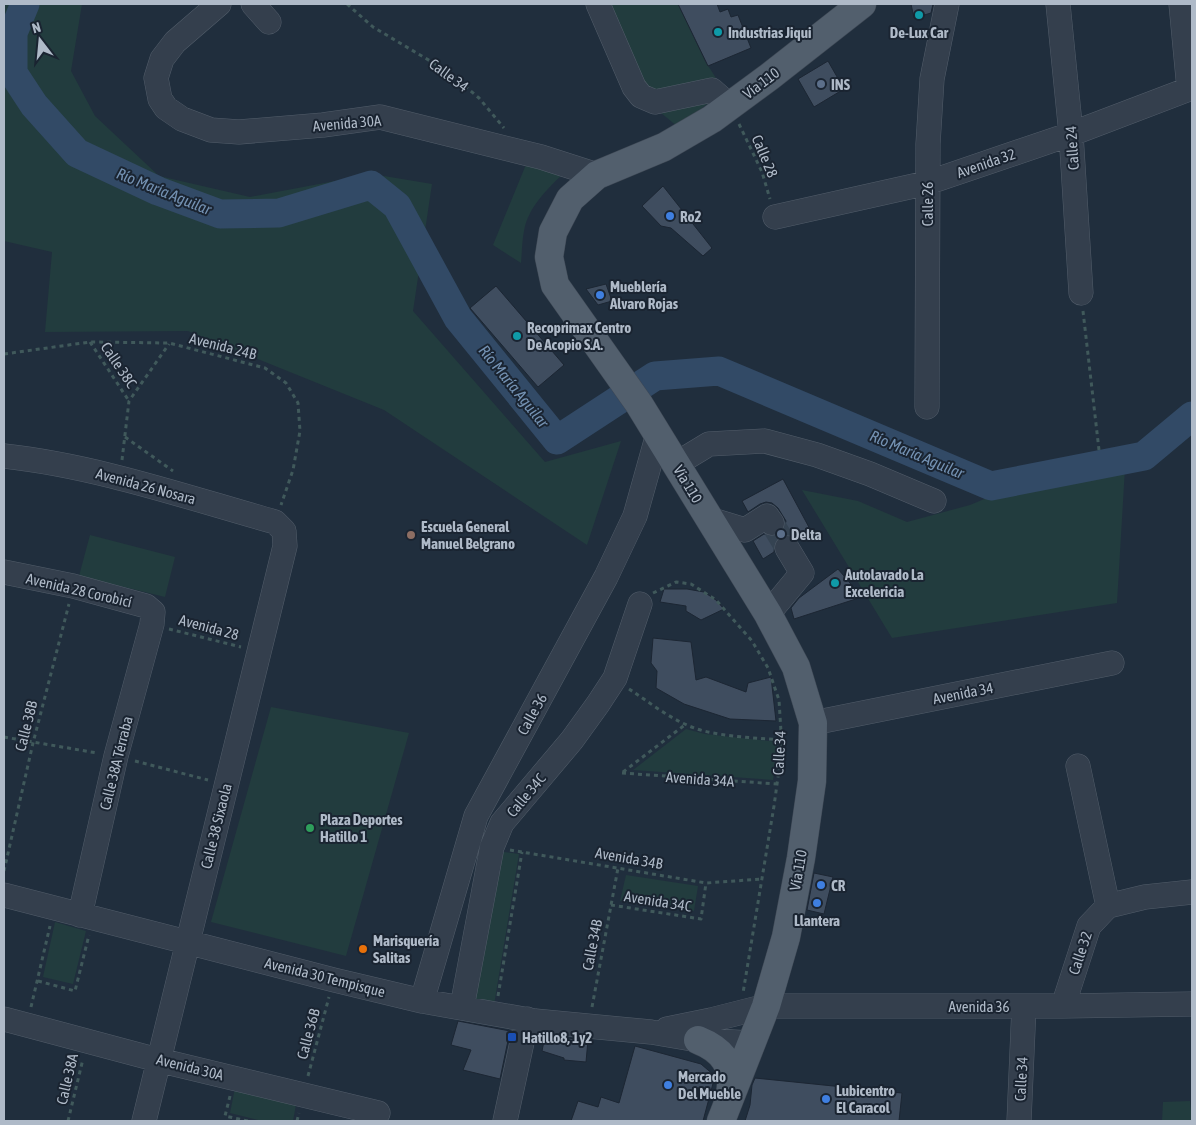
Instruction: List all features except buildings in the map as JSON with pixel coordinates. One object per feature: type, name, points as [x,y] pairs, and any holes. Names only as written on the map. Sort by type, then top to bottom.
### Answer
[{"type":"main road","name":"Vía 110","points":[[725,1110],[751,1043],[753,1008],[786,937],[801,858],[812,781],[813,723],[796,667],[768,614],[640,404],[555,285],[550,258],[553,232],[570,199],[597,175],[664,147],[730,106],[862,4]]},
{"type":"main road","points":[[698,1040],[712,1045],[722,1055],[730,1068],[732,1083],[725,1110]]},
{"type":"street","name":"Avenida 30A","points":[[219,4],[175,42],[162,59],[156,78],[160,99],[166,108],[182,119],[210,130],[239,132],[323,125],[380,117],[541,157],[597,175]]},
{"type":"street","points":[[253,4],[270,22]]},
{"type":"street","points":[[598,4],[634,87],[642,96],[655,102],[712,90],[730,106]]},
{"type":"street","name":"Calle 26","points":[[927,407],[927,183],[932,79],[947,4]]},
{"type":"street","name":"Calle 24","points":[[1058,4],[1071,134],[1081,293]]},
{"type":"street","points":[[1181,4],[1191,88]]},
{"type":"street","name":"Avenida 32","points":[[775,217],[927,183],[1071,134],[1191,88]]},
{"type":"street","name":"Calle 36","points":[[422,1001],[476,816],[614,560],[635,516],[658,434]]},
{"type":"street","points":[[676,464],[709,444],[765,441],[817,455],[870,474],[934,501]]},
{"type":"street","name":"Avenida 26 Nosara","points":[[4,456],[44,460],[120,478],[279,526]]},
{"type":"street","points":[[710,519],[746,530],[767,516],[772,523]]},
{"type":"street","name":"Calle 38 Sixaola","points":[[144,1121],[286,546],[279,526]]},
{"type":"street","points":[[768,614],[802,572],[787,548]]},
{"type":"street","name":"Avenida 28 Corobicí","points":[[4,572],[73,586],[146,606],[152,618]]},
{"type":"street","name":"Calle 34C","points":[[462,1007],[492,847],[502,823],[572,740],[615,678],[640,604]]},
{"type":"street","name":"Calle 38A Térraba","points":[[87,917],[116,756],[152,618]]},
{"type":"street","name":"Avenida 34","points":[[813,723],[1112,663]]},
{"type":"street","points":[[1078,766],[1108,906],[1145,897],[1192,892]]},
{"type":"street","name":"Avenida 30 Tempisque","points":[[4,895],[422,1001],[528,1019],[651,1032],[698,1040],[751,1043]]},
{"type":"street","name":"Calle 32","points":[[1063,1006],[1088,926],[1108,906]]},
{"type":"street","name":"Avenida 36","points":[[753,1008],[1192,1004]]},
{"type":"street","name":"Calle 34","points":[[1019,1121],[1024,1006]]},
{"type":"street","name":"Avenida 30 Tempisque","points":[[651,1032],[696,1024],[753,1008]]},
{"type":"street","name":"Avenida 30A","points":[[4,1019],[158,1060],[378,1113]]},
{"type":"street","points":[[505,1121],[528,1019]]},
{"type":"path","name":"Calle 34","points":[[347,4],[373,27],[453,77],[479,98],[508,132]]},
{"type":"path","name":"Calle 28","points":[[730,106],[762,172],[775,217]]},
{"type":"path","points":[[1081,293],[1099,450]]},
{"type":"path","name":"Avenida 24B","points":[[4,354],[90,342],[169,343],[265,368],[286,383],[298,403],[300,431],[293,470],[279,526]]},
{"type":"path","name":"Calle 38C","points":[[90,342],[129,401]]},
{"type":"path","points":[[120,478],[129,401],[169,343]]},
{"type":"path","name":"Calle 34","points":[[640,604],[650,595],[676,582],[691,584],[716,600],[752,640],[768,668],[778,700],[782,748],[762,879],[753,1008]]},
{"type":"path","name":"Calle 38B","points":[[4,871],[33,743],[73,586]]},
{"type":"path","name":"Avenida 28","points":[[152,618],[260,652]]},
{"type":"path","points":[[615,678],[664,713],[703,731],[748,738],[782,740]]},
{"type":"path","name":"Avenida 34A","points":[[686,724],[622,773],[777,784]]},
{"type":"path","name":"Avenida 34B","points":[[492,847],[706,883],[762,879]]},
{"type":"path","points":[[495,1013],[522,852]]},
{"type":"path","name":"Calle 34B","points":[[588,1026],[618,868]]},
{"type":"path","name":"Avenida 34C","points":[[611,905],[701,919],[706,883]]},
{"type":"path","points":[[27,1025],[54,908]]},
{"type":"path","points":[[38,981],[75,991],[87,917]]},
{"type":"path","name":"Calle 36B","points":[[302,1095],[334,980]]},
{"type":"path","name":"Calle 38A","points":[[68,1121],[88,1041]]},
{"type":"path","points":[[234,1078],[225,1116],[248,1121]]},
{"type":"green space","points":[[4,4],[82,4],[71,71],[95,116],[159,176],[250,197],[372,174],[432,184],[413,311],[545,462],[621,441],[587,545],[384,410],[188,331],[45,332],[52,252],[4,241]]},
{"type":"green space","points":[[591,4],[678,4],[705,61],[716,78],[721,93],[678,127],[626,84]]},
{"type":"green space","points":[[527,162],[563,174],[544,193],[529,215],[523,235],[521,263],[493,245]]},
{"type":"green space","points":[[1125,468],[1117,603],[892,638],[802,490],[858,501],[907,522],[970,505],[1001,492]]},
{"type":"green space","points":[[90,535],[175,557],[165,597],[79,576]]},
{"type":"green space","name":"Plaza Deportes Hatillo 1","points":[[271,707],[409,733],[346,956],[211,922]]},
{"type":"green space","points":[[686,729],[705,734],[778,742],[773,780],[633,770]]},
{"type":"green space","points":[[496,851],[519,854],[494,1005],[467,999]]},
{"type":"green space","points":[[626,875],[698,886],[694,911],[620,901]]},
{"type":"green space","points":[[55,922],[86,931],[73,984],[43,977]]},
{"type":"green space","points":[[236,1083],[297,1099],[293,1121],[262,1121],[230,1113]]},
{"type":"green space","points":[[1190,1101],[1192,1121],[1162,1121],[1163,1102]]},
{"type":"waterway","name":"Río María Aguilar","points":[[25,4],[13,33],[13,73],[34,105],[77,153],[158,191],[220,214],[279,213],[371,185],[397,206],[458,318],[557,440],[655,376],[719,371],[991,486],[1144,456],[1192,416]]},
{"type":"tunnel","points":[[772,523],[787,548]]},
{"type":"place","name":"De-Lux Car","points":[[919,15]]},
{"type":"place","name":"Industrias Jiqui","points":[[718,32]]},
{"type":"place","name":"INS","points":[[821,84]]},
{"type":"place","name":"Ro2","points":[[670,216]]},
{"type":"place","name":"Mueblería Alvaro Rojas","points":[[600,295]]},
{"type":"place","name":"Recoprimax Centro De Acopio S.A.","points":[[517,336]]},
{"type":"place","name":"Delta","points":[[781,534]]},
{"type":"place","name":"Escuela General Manuel Belgrano","points":[[411,535]]},
{"type":"place","name":"Autolavado La Excelericia","points":[[835,583]]},
{"type":"place","name":"Plaza Deportes Hatillo 1","points":[[310,828]]},
{"type":"place","name":"CR","points":[[821,885]]},
{"type":"place","name":"Llantera","points":[[817,903]]},
{"type":"place","name":"Marisquería Salitas","points":[[363,949]]},
{"type":"place","name":"Hatillo8, 1y2","points":[[512,1037]]},
{"type":"place","name":"Mercado Del Mueble","points":[[668,1085]]},
{"type":"place","name":"Lubicentro El Caracol","points":[[826,1099]]}]
